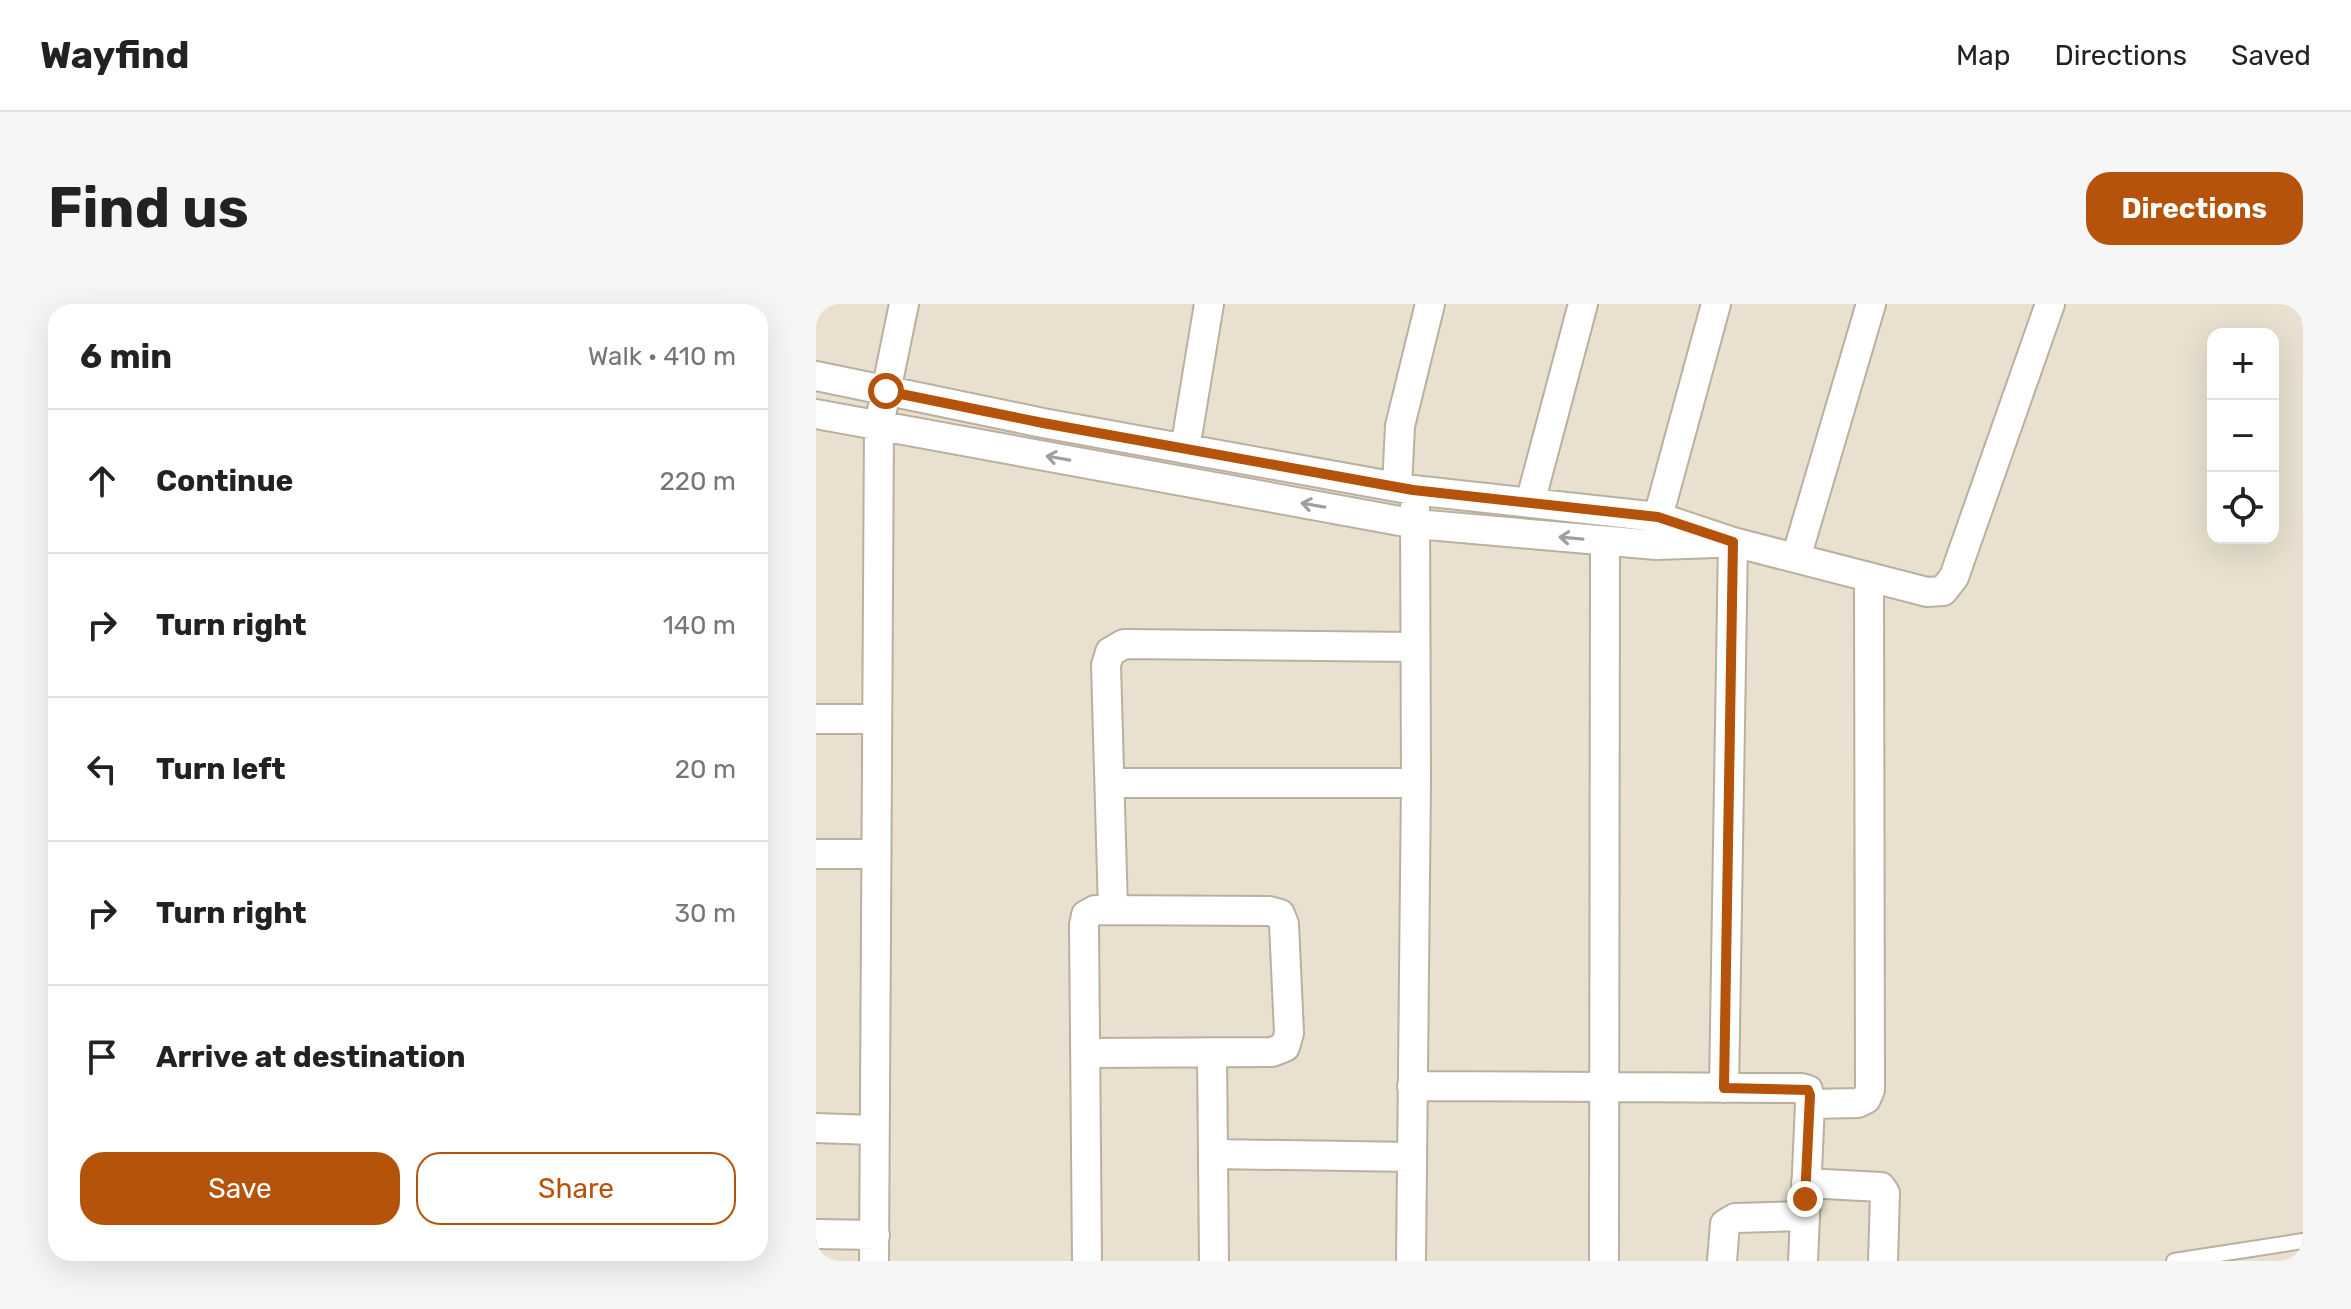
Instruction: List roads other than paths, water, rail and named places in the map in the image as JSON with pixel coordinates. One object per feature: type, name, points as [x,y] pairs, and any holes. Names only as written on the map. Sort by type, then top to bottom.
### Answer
[{"type":"street","points":[[816,1234],[874,1248],[879,425],[904,304]]},
{"type":"street","points":[[1185,449],[1209,304]]},
{"type":"street","points":[[1411,1261],[1416,524],[1405,489],[1400,426],[1430,304]]},
{"type":"street","points":[[1530,503],[1583,304]]},
{"type":"street","points":[[1656,545],[1658,517],[1716,304]]},
{"type":"street","points":[[1796,558],[1871,304]]},
{"type":"street","points":[[816,376],[1043,423],[1405,489],[1658,517],[1733,542],[1927,592],[1943,591],[1954,577],[2050,304]]},
{"type":"street","points":[[816,414],[1416,524],[1656,545],[1733,542]]},
{"type":"street","points":[[1604,1261],[1605,541]]},
{"type":"street","points":[[1724,1088],[1733,542]]},
{"type":"street","points":[[1810,1104],[1858,1103],[1866,1099],[1870,1090],[1869,577]]},
{"type":"street","points":[[1113,910],[1106,665],[1110,652],[1124,644],[1415,647]]},
{"type":"street","points":[[816,719],[877,719]]},
{"type":"street","points":[[1110,783],[1416,783]]},
{"type":"street","points":[[816,854],[876,854]]},
{"type":"street","points":[[1087,1053],[1272,1052],[1285,1047],[1289,1033],[1284,924],[1280,914],[1269,911],[1095,910],[1086,915],[1087,1261]]},
{"type":"street","points":[[1212,1053],[1214,1261]]},
{"type":"street","points":[[1412,1086],[1808,1090],[1810,1104],[1803,1261]]},
{"type":"street","points":[[816,1128],[874,1130]]},
{"type":"street","points":[[1213,1154],[1412,1157]]},
{"type":"street","points":[[1806,1183],[1881,1187],[1885,1193],[1883,1261]]},
{"type":"street","points":[[1722,1261],[1725,1224],[1735,1218],[1805,1216]]},
{"type":"lane","points":[[2174,1261],[2303,1241]]}]
